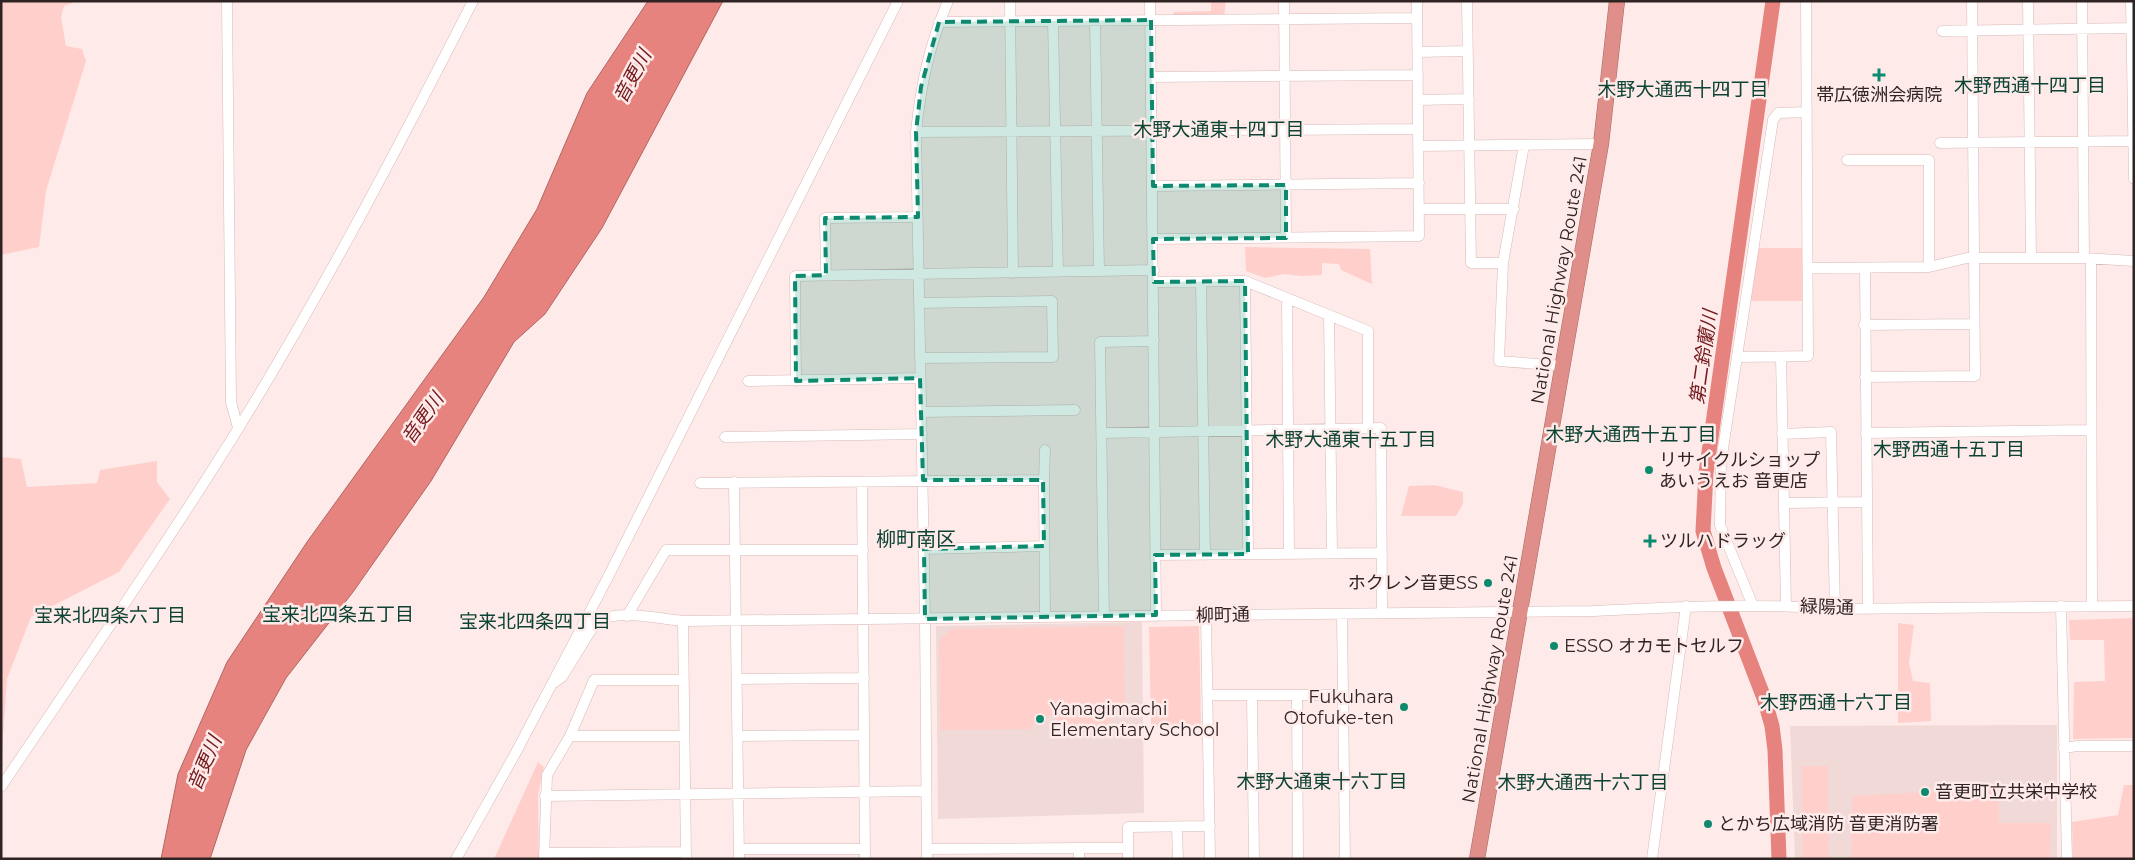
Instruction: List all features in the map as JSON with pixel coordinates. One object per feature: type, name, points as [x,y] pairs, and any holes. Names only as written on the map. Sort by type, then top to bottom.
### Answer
[{"type":"highway","name":"National Highway Route 241","points":[[1478,859],[1601,144],[1617,1]]},
{"type":"street","points":[[227,1],[231,402],[238,428]]},
{"type":"street","points":[[1,787],[167,542],[238,428],[382,178],[473,1]]},
{"type":"street","points":[[456,859],[552,684],[898,1]]},
{"type":"street","points":[[948,1],[930,48],[921,87],[916,132],[922,412],[927,854],[1079,854],[1128,848]]},
{"type":"street","points":[[1010,1],[1013,273]]},
{"type":"street","points":[[1150,1],[1156,615]]},
{"type":"street","points":[[1284,1],[1286,238]]},
{"type":"street","points":[[1153,239],[1419,236],[1417,1]]},
{"type":"street","points":[[1467,1],[1471,263],[1503,263]]},
{"type":"street","points":[[1738,357],[1808,356],[1806,1]]},
{"type":"street","points":[[1865,377],[1975,376],[1972,1]]},
{"type":"street","points":[[2028,1],[2031,258]]},
{"type":"street","points":[[2082,1],[2083,141],[2091,430],[2092,606]]},
{"type":"street","points":[[2131,1],[2133,28],[2134,179]]},
{"type":"street","points":[[939,22],[1417,18]]},
{"type":"street","points":[[1053,21],[1058,272]]},
{"type":"street","points":[[1095,21],[1098,271]]},
{"type":"street","points":[[1942,31],[2133,28]]},
{"type":"street","points":[[1418,52],[1468,51]]},
{"type":"street","points":[[1151,77],[1418,75]]},
{"type":"street","points":[[1418,100],[1469,98]]},
{"type":"street","points":[[1750,606],[1720,525],[1721,462],[1773,120],[1778,113],[1807,112]]},
{"type":"street","points":[[916,132],[1418,129]]},
{"type":"street","points":[[1940,143],[2134,141]]},
{"type":"street","points":[[1418,146],[1601,144]]},
{"type":"street","points":[[1524,145],[1503,263],[1499,361],[1563,366]]},
{"type":"street","points":[[1847,160],[1929,160],[1929,267]]},
{"type":"street","points":[[1153,186],[1419,183]]},
{"type":"street","points":[[1419,209],[1514,208]]},
{"type":"street","points":[[826,276],[825,218],[918,217]]},
{"type":"street","points":[[1809,268],[1929,267],[1974,258],[2134,260]]},
{"type":"street","points":[[1865,268],[1868,608]]},
{"type":"street","points":[[796,380],[795,276],[1154,270]]},
{"type":"street","points":[[1154,282],[1245,281],[1368,331],[1368,429]]},
{"type":"street","points":[[1245,281],[1248,554]]},
{"type":"street","points":[[1201,282],[1205,554]]},
{"type":"street","points":[[1287,298],[1289,554]]},
{"type":"street","points":[[919,302],[1052,301],[1053,357],[920,358]]},
{"type":"street","points":[[1329,315],[1332,553]]},
{"type":"street","points":[[1864,324],[1974,324]]},
{"type":"street","points":[[1104,616],[1100,342],[1154,341]]},
{"type":"street","points":[[1781,357],[1786,606]]},
{"type":"street","points":[[748,381],[920,378]]},
{"type":"street","points":[[922,412],[1075,410]]},
{"type":"street","points":[[1102,433],[1381,428],[1382,612]]},
{"type":"street","points":[[1866,433],[2091,430]]},
{"type":"street","points":[[1782,434],[1831,432],[1834,609]]},
{"type":"street","points":[[725,437],[922,434]]},
{"type":"street","points":[[1045,450],[1045,617]]},
{"type":"street","points":[[700,483],[1044,480]]},
{"type":"street","points":[[734,482],[739,854],[865,854],[862,482]]},
{"type":"street","points":[[1784,503],[1867,502]]},
{"type":"street","points":[[924,549],[1044,546]]},
{"type":"street","points":[[628,616],[666,550],[863,550]]},
{"type":"street","points":[[1155,555],[1382,553]]},
{"type":"street","points":[[1652,859],[1686,606]]},
{"type":"street","name":"緑陽通","points":[[1520,612],[1686,606],[1786,606],[1834,609],[2134,606]]},
{"type":"street","points":[[2060,606],[2066,859]]},
{"type":"street","name":"柳町通","points":[[552,684],[562,678],[596,622],[602,618],[628,616],[684,621],[736,621],[1156,615],[1206,616],[1382,612],[1520,612]]},
{"type":"street","points":[[1342,614],[1345,859]]},
{"type":"street","points":[[1206,616],[1210,859]]},
{"type":"street","points":[[683,680],[594,680],[570,736],[547,775],[544,856],[686,855],[683,680],[684,621]]},
{"type":"street","points":[[737,679],[864,678]]},
{"type":"street","points":[[1208,695],[1343,695]]},
{"type":"street","points":[[1252,695],[1254,859]]},
{"type":"street","points":[[1297,695],[1298,859]]},
{"type":"street","points":[[738,736],[864,735]]},
{"type":"street","points":[[570,736],[684,736]]},
{"type":"street","points":[[2064,748],[2077,746],[2134,746]]},
{"type":"street","points":[[545,796],[926,792]]},
{"type":"street","points":[[1177,826],[1178,859]]},
{"type":"street","points":[[1128,859],[1128,827],[1210,826]]},
{"type":"highlighted area","points":[[1151,20],[1153,186],[1286,185],[1286,238],[1153,239],[1154,282],[1245,281],[1248,554],[1155,555],[1156,615],[925,619],[924,549],[1044,546],[1043,480],[923,480],[920,378],[796,381],[795,276],[826,275],[825,218],[918,217],[916,132],[921,87],[939,22]]},
{"type":"shaded area","points":[[1,1],[78,1],[64,6],[61,17],[66,46],[82,49],[86,61],[46,191],[39,247],[1,255]]},
{"type":"shaded area","points":[[1211,1],[1226,1],[1224,17],[1173,18],[1174,12],[1211,11]]},
{"type":"shaded area","points":[[1245,247],[1370,249],[1372,284],[1341,270],[1339,264],[1322,263],[1322,275],[1301,276],[1284,274],[1265,278],[1246,271]]},
{"type":"shaded area","points":[[1758,248],[1803,248],[1803,301],[1751,301]]},
{"type":"shaded area","points":[[1,457],[21,459],[27,487],[97,483],[100,470],[157,461],[157,482],[170,499],[119,572],[31,617],[7,679],[1,765]]},
{"type":"shaded area","points":[[1434,485],[1463,492],[1463,504],[1456,516],[1401,516],[1409,486]]},
{"type":"shaded area","points":[[2134,618],[2134,738],[2073,739],[2074,682],[2105,681],[2104,640],[2070,640],[2069,620]]},
{"type":"shaded area","name":"Yanagimachi Elementary School","points":[[1142,622],[1144,813],[938,819],[936,626]]},
{"type":"shaded area","points":[[1898,623],[1914,625],[1909,663],[1913,681],[1930,683],[1931,721],[1898,723]]},
{"type":"shaded area","points":[[1124,626],[1125,714],[1110,714],[1110,730],[1061,729],[1055,717],[1047,715],[1037,719],[1031,729],[940,730],[939,641],[951,629]]},
{"type":"shaded area","points":[[1199,626],[1201,725],[1151,726],[1149,627]]},
{"type":"shaded area","name":"音更町立共栄中学校","points":[[2057,725],[2057,859],[1795,859],[1790,726]]},
{"type":"shaded area","points":[[538,762],[544,767],[538,795],[539,859],[494,859]]},
{"type":"shaded area","points":[[1802,766],[1828,766],[1828,817],[1802,817]]},
{"type":"shaded area","points":[[2124,785],[2134,785],[2134,859],[2073,859],[2072,822],[2118,815]]},
{"type":"shaded area","points":[[1998,788],[1999,823],[2051,823],[2050,859],[1851,859],[1853,796]]},
{"type":"shaded area","points":[[1828,818],[1829,859],[1803,859],[1802,819]]},
{"type":"water","name":"音更川","points":[[648,1],[723,1],[602,228],[545,314],[514,342],[431,481],[353,592],[286,678],[246,750],[210,859],[161,859],[178,774],[227,662],[307,542],[484,297],[537,209],[587,93]]},
{"type":"waterway","name":"第二鈴蘭川","points":[[1773,1],[1706,473],[1703,531],[1714,568],[1764,698],[1772,726],[1775,750],[1779,859]]},
{"type":"place","name":"帯広徳洲会病院","points":[[1879,75]]},
{"type":"place","name":"リサイクルショップ あいうえお 音更店","points":[[1649,470]]},
{"type":"place","name":"ツルハドラッグ","points":[[1650,541]]},
{"type":"place","name":"ホクレン音更SS","points":[[1488,583]]},
{"type":"place","name":"ESSO オカモトセルフ","points":[[1554,646]]},
{"type":"place","name":"Fukuhara Otofuke-ten","points":[[1404,707]]},
{"type":"place","name":"Yanagimachi Elementary School","points":[[1040,719]]},
{"type":"place","name":"音更町立共栄中学校","points":[[1925,792]]},
{"type":"place","name":"とかち広域消防 音更消防署","points":[[1708,824]]},
{"type":"district","name":"木野西通十四丁目","points":[[2030,85]]},
{"type":"district","name":"木野大通西十四丁目","points":[[1683,89]]},
{"type":"district","name":"木野大通東十四丁目","points":[[1219,129]]},
{"type":"district","name":"木野大通西十五丁目","points":[[1631,434]]},
{"type":"district","name":"木野大通東十五丁目","points":[[1351,439]]},
{"type":"district","name":"木野西通十五丁目","points":[[1949,449]]},
{"type":"district","name":"柳町南区","points":[[916,539]]},
{"type":"district","name":"宝来北四条五丁目","points":[[338,614]]},
{"type":"district","name":"宝来北四条六丁目","points":[[110,615]]},
{"type":"district","name":"宝来北四条四丁目","points":[[535,621]]},
{"type":"district","name":"木野西通十六丁目","points":[[1836,702]]},
{"type":"district","name":"木野大通東十六丁目","points":[[1322,781]]},
{"type":"district","name":"木野大通西十六丁目","points":[[1583,782]]}]
